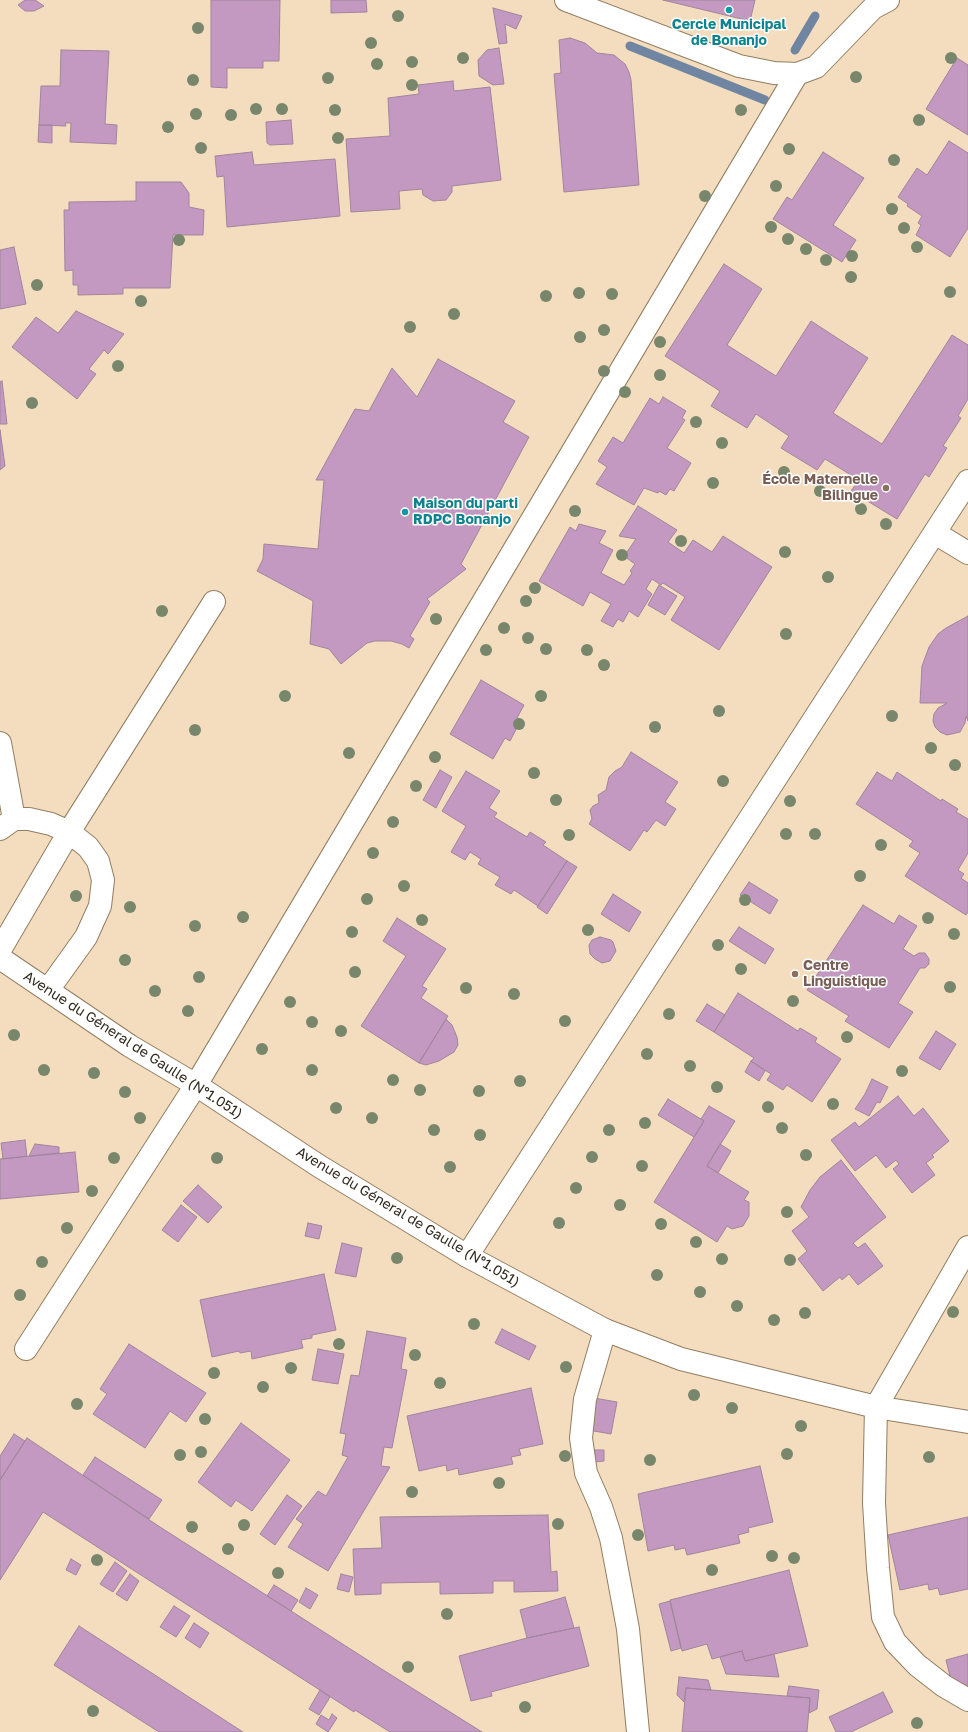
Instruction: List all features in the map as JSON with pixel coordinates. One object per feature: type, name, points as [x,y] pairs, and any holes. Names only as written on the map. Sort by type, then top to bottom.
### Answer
[{"type":"street","points":[[566,0],[739,66],[774,74],[797,74],[816,67],[873,8],[888,0]]},
{"type":"street","points":[[26,1350],[196,1085],[797,74]]},
{"type":"street","points":[[467,1256],[968,482]]},
{"type":"street","points":[[935,533],[968,553]]},
{"type":"street","points":[[0,950],[69,832],[214,602]]},
{"type":"street","points":[[0,743],[7,824],[29,819],[51,824],[69,832],[88,847],[98,861],[103,880],[100,906],[86,937],[48,990]]},
{"type":"street","name":"Avenue du Géneral de Gaulle (N°1.051)","points":[[0,958],[130,1046],[196,1085],[319,1166],[467,1256],[605,1330],[681,1359],[876,1407],[968,1422]]},
{"type":"street","points":[[968,1247],[876,1407],[874,1503],[883,1617],[895,1642],[917,1665],[944,1686],[968,1700]]},
{"type":"street","points":[[605,1330],[585,1399],[581,1438],[586,1473],[601,1507],[610,1538],[618,1575],[628,1629],[638,1732]]},
{"type":"building","points":[[25,0],[35,0],[44,6],[34,11],[25,11],[18,5]]},
{"type":"building","points":[[211,0],[280,0],[279,61],[263,61],[263,68],[227,68],[227,88],[211,87]]},
{"type":"building","points":[[331,0],[366,0],[367,12],[331,13]]},
{"type":"building","name":"Cercle Municipal de Bonanjo","points":[[663,0],[755,0],[750,21]]},
{"type":"building","points":[[493,8],[522,16],[516,29],[505,24],[507,43],[499,44]]},
{"type":"building","points":[[570,38],[585,43],[597,53],[614,55],[625,64],[629,72],[631,80],[639,185],[564,192],[554,74],[561,73],[559,40]]},
{"type":"building","points":[[499,48],[504,84],[493,85],[479,76],[478,60],[487,50]]},
{"type":"building","points":[[61,50],[109,51],[105,124],[117,125],[116,144],[70,142],[71,123],[65,123],[66,126],[39,125],[41,86],[60,86]]},
{"type":"building","points":[[957,58],[968,65],[968,135],[926,109]]},
{"type":"building","points":[[453,81],[454,91],[490,87],[501,180],[452,186],[452,192],[446,200],[433,201],[423,195],[422,189],[399,191],[400,209],[351,212],[346,139],[390,136],[388,98],[419,94],[418,85]]},
{"type":"building","points":[[291,120],[293,144],[270,145],[267,143],[266,122]]},
{"type":"building","points":[[39,125],[52,125],[52,143],[38,142]]},
{"type":"building","points":[[949,141],[968,153],[968,228],[950,257],[916,235],[921,225],[918,223],[922,216],[907,206],[908,204],[898,197],[917,168],[927,175]]},
{"type":"building","points":[[252,152],[254,165],[335,159],[340,216],[227,227],[224,176],[217,177],[215,156]]},
{"type":"building","points":[[823,152],[864,178],[833,225],[856,240],[842,262],[773,219],[787,197],[792,200]]},
{"type":"building","points":[[136,182],[181,182],[189,193],[189,207],[204,210],[203,235],[173,235],[170,288],[123,288],[123,294],[78,295],[78,285],[73,285],[73,270],[65,271],[64,210],[69,210],[69,202],[136,201]]},
{"type":"building","points":[[14,247],[26,304],[0,309],[0,250]]},
{"type":"building","points":[[724,264],[762,289],[727,345],[776,376],[811,321],[868,358],[833,413],[882,444],[952,335],[968,345],[968,399],[958,416],[961,418],[943,446],[947,448],[929,477],[925,474],[897,519],[851,491],[859,480],[825,459],[817,470],[781,448],[789,436],[756,414],[747,428],[711,406],[720,391],[665,356]]},
{"type":"building","points":[[76,311],[124,334],[108,354],[104,350],[89,369],[96,374],[77,399],[12,347],[36,317],[58,333]]},
{"type":"building","name":"Maison du parti RDPC Bonanjo","points":[[438,359],[515,401],[503,422],[529,437],[461,564],[466,569],[427,599],[430,602],[410,636],[414,639],[409,648],[391,641],[375,641],[367,643],[341,664],[329,649],[310,644],[313,601],[257,571],[263,559],[264,544],[318,549],[324,480],[316,480],[355,409],[369,411],[392,368],[417,397]]},
{"type":"building","points":[[2,381],[7,424],[0,424],[0,382]]},
{"type":"building","points":[[663,397],[686,411],[682,418],[685,420],[667,448],[691,463],[674,491],[670,489],[666,495],[659,491],[658,493],[644,488],[634,505],[596,484],[607,467],[598,461],[613,437],[623,443],[650,398],[659,404]]},
{"type":"building","points":[[0,430],[5,466],[0,470]]},
{"type":"building","points":[[638,506],[677,530],[668,542],[684,553],[693,540],[712,552],[723,536],[772,567],[719,650],[671,620],[685,597],[663,583],[661,585],[652,579],[646,589],[652,594],[638,617],[629,611],[623,622],[618,619],[613,627],[601,621],[611,604],[590,592],[583,606],[539,581],[570,527],[576,531],[579,524],[606,531],[599,543],[613,550],[601,573],[624,585],[632,573],[630,571],[635,564],[624,556],[636,539],[619,536]]},
{"type":"building","points":[[659,585],[677,596],[665,615],[648,605]]},
{"type":"building","points":[[968,616],[968,721],[966,716],[965,723],[960,732],[947,735],[940,732],[935,727],[933,721],[934,714],[938,708],[947,703],[920,703],[922,666],[929,647],[938,634]]},
{"type":"building","points":[[481,680],[524,705],[517,718],[521,720],[510,741],[505,738],[493,759],[450,734]]},
{"type":"building","points":[[631,752],[678,782],[665,802],[676,809],[665,826],[656,820],[647,832],[644,830],[630,851],[589,824],[592,819],[590,810],[593,806],[599,803],[598,795],[606,790],[609,777],[622,767]]},
{"type":"building","points":[[440,770],[452,777],[436,808],[423,800]]},
{"type":"building","points":[[466,771],[500,791],[489,808],[497,813],[494,817],[527,837],[530,832],[546,842],[543,845],[567,861],[538,906],[514,890],[511,894],[495,885],[500,877],[478,864],[481,859],[470,852],[465,860],[451,852],[466,826],[442,811]]},
{"type":"building","points":[[877,772],[892,781],[897,772],[941,801],[942,799],[958,809],[956,812],[968,819],[968,853],[958,870],[964,874],[961,878],[968,883],[968,912],[966,915],[905,876],[920,853],[909,846],[913,841],[856,804]]},
{"type":"building","points":[[567,861],[577,867],[547,914],[537,907]]},
{"type":"building","points":[[749,882],[778,900],[770,914],[740,895]]},
{"type":"building","points":[[613,894],[641,912],[629,932],[601,914]]},
{"type":"building","points":[[863,905],[894,924],[899,915],[917,926],[903,949],[914,956],[919,953],[925,953],[929,959],[929,964],[925,968],[920,968],[898,1003],[913,1012],[889,1048],[845,1021],[849,1016],[807,990]]},
{"type":"building","points":[[397,918],[446,949],[422,986],[427,989],[421,998],[448,1016],[419,1063],[361,1026],[406,956],[383,941]]},
{"type":"building","points":[[739,927],[774,949],[765,964],[729,941]]},
{"type":"building","points":[[600,937],[611,940],[616,951],[610,961],[602,963],[590,954],[589,945],[592,940]]},
{"type":"building","points":[[738,993],[798,1031],[800,1028],[817,1038],[815,1042],[841,1059],[812,1102],[787,1085],[783,1090],[767,1080],[771,1074],[751,1061],[754,1058],[714,1032]]},
{"type":"building","points":[[707,1004],[725,1015],[714,1032],[696,1021]]},
{"type":"building","points":[[446,1019],[452,1025],[457,1037],[458,1045],[454,1052],[439,1061],[426,1065],[419,1063]]},
{"type":"building","points":[[936,1031],[956,1044],[940,1070],[919,1058]]},
{"type":"building","points":[[751,1061],[765,1071],[759,1081],[745,1072]]},
{"type":"building","points":[[872,1079],[888,1087],[880,1103],[877,1102],[869,1116],[855,1109],[865,1094]]},
{"type":"building","points":[[898,1096],[914,1116],[923,1108],[949,1141],[932,1155],[934,1157],[926,1163],[935,1175],[912,1193],[893,1169],[899,1164],[896,1160],[886,1168],[876,1155],[855,1171],[831,1140],[855,1122],[859,1127]]},
{"type":"building","points":[[668,1099],[704,1121],[694,1137],[658,1115]]},
{"type":"building","points":[[709,1106],[735,1121],[707,1166],[749,1192],[744,1200],[749,1202],[749,1216],[743,1226],[732,1229],[727,1226],[717,1242],[654,1202],[704,1121],[701,1119]]},
{"type":"building","points":[[25,1140],[27,1156],[3,1159],[1,1143]]},
{"type":"building","points":[[35,1144],[59,1147],[59,1153],[29,1156]]},
{"type":"building","points":[[720,1144],[731,1151],[718,1173],[707,1166]]},
{"type":"building","points":[[75,1152],[79,1192],[0,1199],[0,1159]]},
{"type":"building","points":[[841,1160],[886,1217],[853,1243],[858,1248],[865,1243],[883,1266],[858,1285],[849,1274],[842,1280],[840,1277],[823,1291],[798,1259],[807,1251],[792,1231],[809,1217],[801,1207],[810,1190],[820,1177]]},
{"type":"building","points":[[198,1185],[222,1207],[208,1223],[183,1201]]},
{"type":"building","points":[[181,1205],[197,1217],[178,1242],[162,1230]]},
{"type":"building","points":[[308,1223],[322,1226],[319,1239],[305,1236]]},
{"type":"building","points":[[342,1243],[362,1248],[356,1277],[335,1273]]},
{"type":"building","points":[[324,1274],[336,1330],[312,1335],[312,1338],[301,1340],[303,1348],[252,1359],[251,1351],[240,1353],[239,1351],[212,1357],[200,1300]]},
{"type":"building","points":[[502,1329],[536,1346],[529,1360],[495,1343]]},
{"type":"building","points":[[367,1331],[406,1338],[401,1369],[407,1370],[392,1448],[384,1447],[381,1466],[390,1467],[328,1571],[288,1547],[303,1524],[296,1519],[318,1491],[326,1496],[348,1457],[342,1455],[346,1434],[340,1433],[351,1375],[359,1376]]},
{"type":"building","points":[[129,1344],[206,1393],[186,1422],[170,1411],[145,1448],[93,1414],[107,1394],[100,1389]]},
{"type":"building","points":[[318,1349],[344,1354],[338,1384],[312,1380]]},
{"type":"building","points":[[531,1388],[543,1444],[519,1449],[521,1455],[511,1457],[513,1464],[459,1475],[458,1468],[447,1471],[446,1465],[419,1471],[407,1416]]},
{"type":"building","points":[[594,1398],[617,1402],[611,1434],[588,1430]]},
{"type":"building","points":[[241,1423],[290,1460],[252,1511],[236,1500],[231,1507],[198,1482]]},
{"type":"building","points":[[14,1434],[25,1441],[0,1480],[0,1456]]},
{"type":"building","points":[[27,1438],[160,1527],[482,1732],[390,1732],[355,1710],[354,1712],[43,1512],[0,1580],[0,1480]]},
{"type":"building","points":[[594,1450],[604,1450],[604,1461],[595,1462]]},
{"type":"building","points":[[95,1457],[162,1500],[149,1519],[83,1475]]},
{"type":"building","points":[[760,1466],[773,1522],[748,1528],[749,1532],[738,1535],[740,1543],[687,1555],[685,1548],[675,1550],[674,1545],[648,1551],[638,1494]]},
{"type":"building","points":[[287,1495],[302,1506],[275,1545],[260,1534]]},
{"type":"building","points":[[548,1515],[551,1572],[557,1571],[558,1591],[514,1592],[514,1581],[493,1581],[493,1593],[440,1594],[440,1582],[381,1583],[381,1594],[355,1595],[353,1549],[382,1548],[380,1517]]},
{"type":"building","points":[[968,1517],[968,1589],[940,1595],[938,1588],[929,1590],[928,1584],[900,1590],[888,1535]]},
{"type":"building","points":[[71,1559],[81,1565],[76,1575],[66,1570]]},
{"type":"building","points":[[115,1562],[127,1571],[113,1592],[100,1584]]},
{"type":"building","points":[[789,1570],[808,1646],[745,1661],[742,1651],[712,1659],[707,1644],[682,1651],[670,1600]]},
{"type":"building","points":[[130,1574],[139,1581],[127,1601],[116,1594]]},
{"type":"building","points":[[341,1574],[353,1577],[349,1592],[337,1589]]},
{"type":"building","points":[[274,1585],[298,1600],[291,1611],[267,1596]]},
{"type":"building","points":[[306,1588],[318,1595],[310,1609],[299,1602]]},
{"type":"building","points":[[565,1597],[574,1628],[527,1638],[520,1610]]},
{"type":"building","points":[[670,1601],[681,1648],[671,1651],[659,1604]]},
{"type":"building","points":[[174,1606],[190,1616],[176,1637],[160,1627]]},
{"type":"building","points":[[194,1623],[209,1633],[200,1648],[185,1638]]},
{"type":"building","points":[[79,1626],[243,1732],[159,1732],[54,1665]]},
{"type":"building","points":[[579,1627],[589,1666],[491,1692],[492,1696],[471,1701],[459,1656],[527,1638]]},
{"type":"building","points":[[742,1651],[745,1661],[774,1654],[779,1677],[726,1674],[720,1657]]},
{"type":"building","points":[[968,1654],[968,1685],[953,1688],[946,1660]]},
{"type":"building","points":[[679,1677],[708,1680],[711,1690],[686,1688],[684,1702],[677,1695]]},
{"type":"building","points":[[789,1686],[819,1690],[817,1709],[809,1713],[810,1698],[787,1696]]},
{"type":"building","points":[[686,1688],[810,1698],[807,1732],[682,1732]]},
{"type":"building","points":[[320,1690],[330,1697],[319,1715],[309,1709]]},
{"type":"building","points":[[883,1692],[893,1712],[851,1732],[836,1732],[829,1717]]},
{"type":"building","points":[[332,1714],[337,1718],[328,1732],[316,1724],[321,1715],[329,1720]]},
{"type":"waterway","points":[[795,50],[815,16]]},
{"type":"waterway","points":[[630,46],[765,100]]},
{"type":"place","name":"Cercle Municipal de Bonanjo","points":[[729,10]]},
{"type":"place","name":"École Maternelle Bilingue","points":[[886,488]]},
{"type":"place","name":"Maison du parti RDPC Bonanjo","points":[[405,512]]},
{"type":"place","name":"Centre Linguistique","points":[[795,974]]}]
